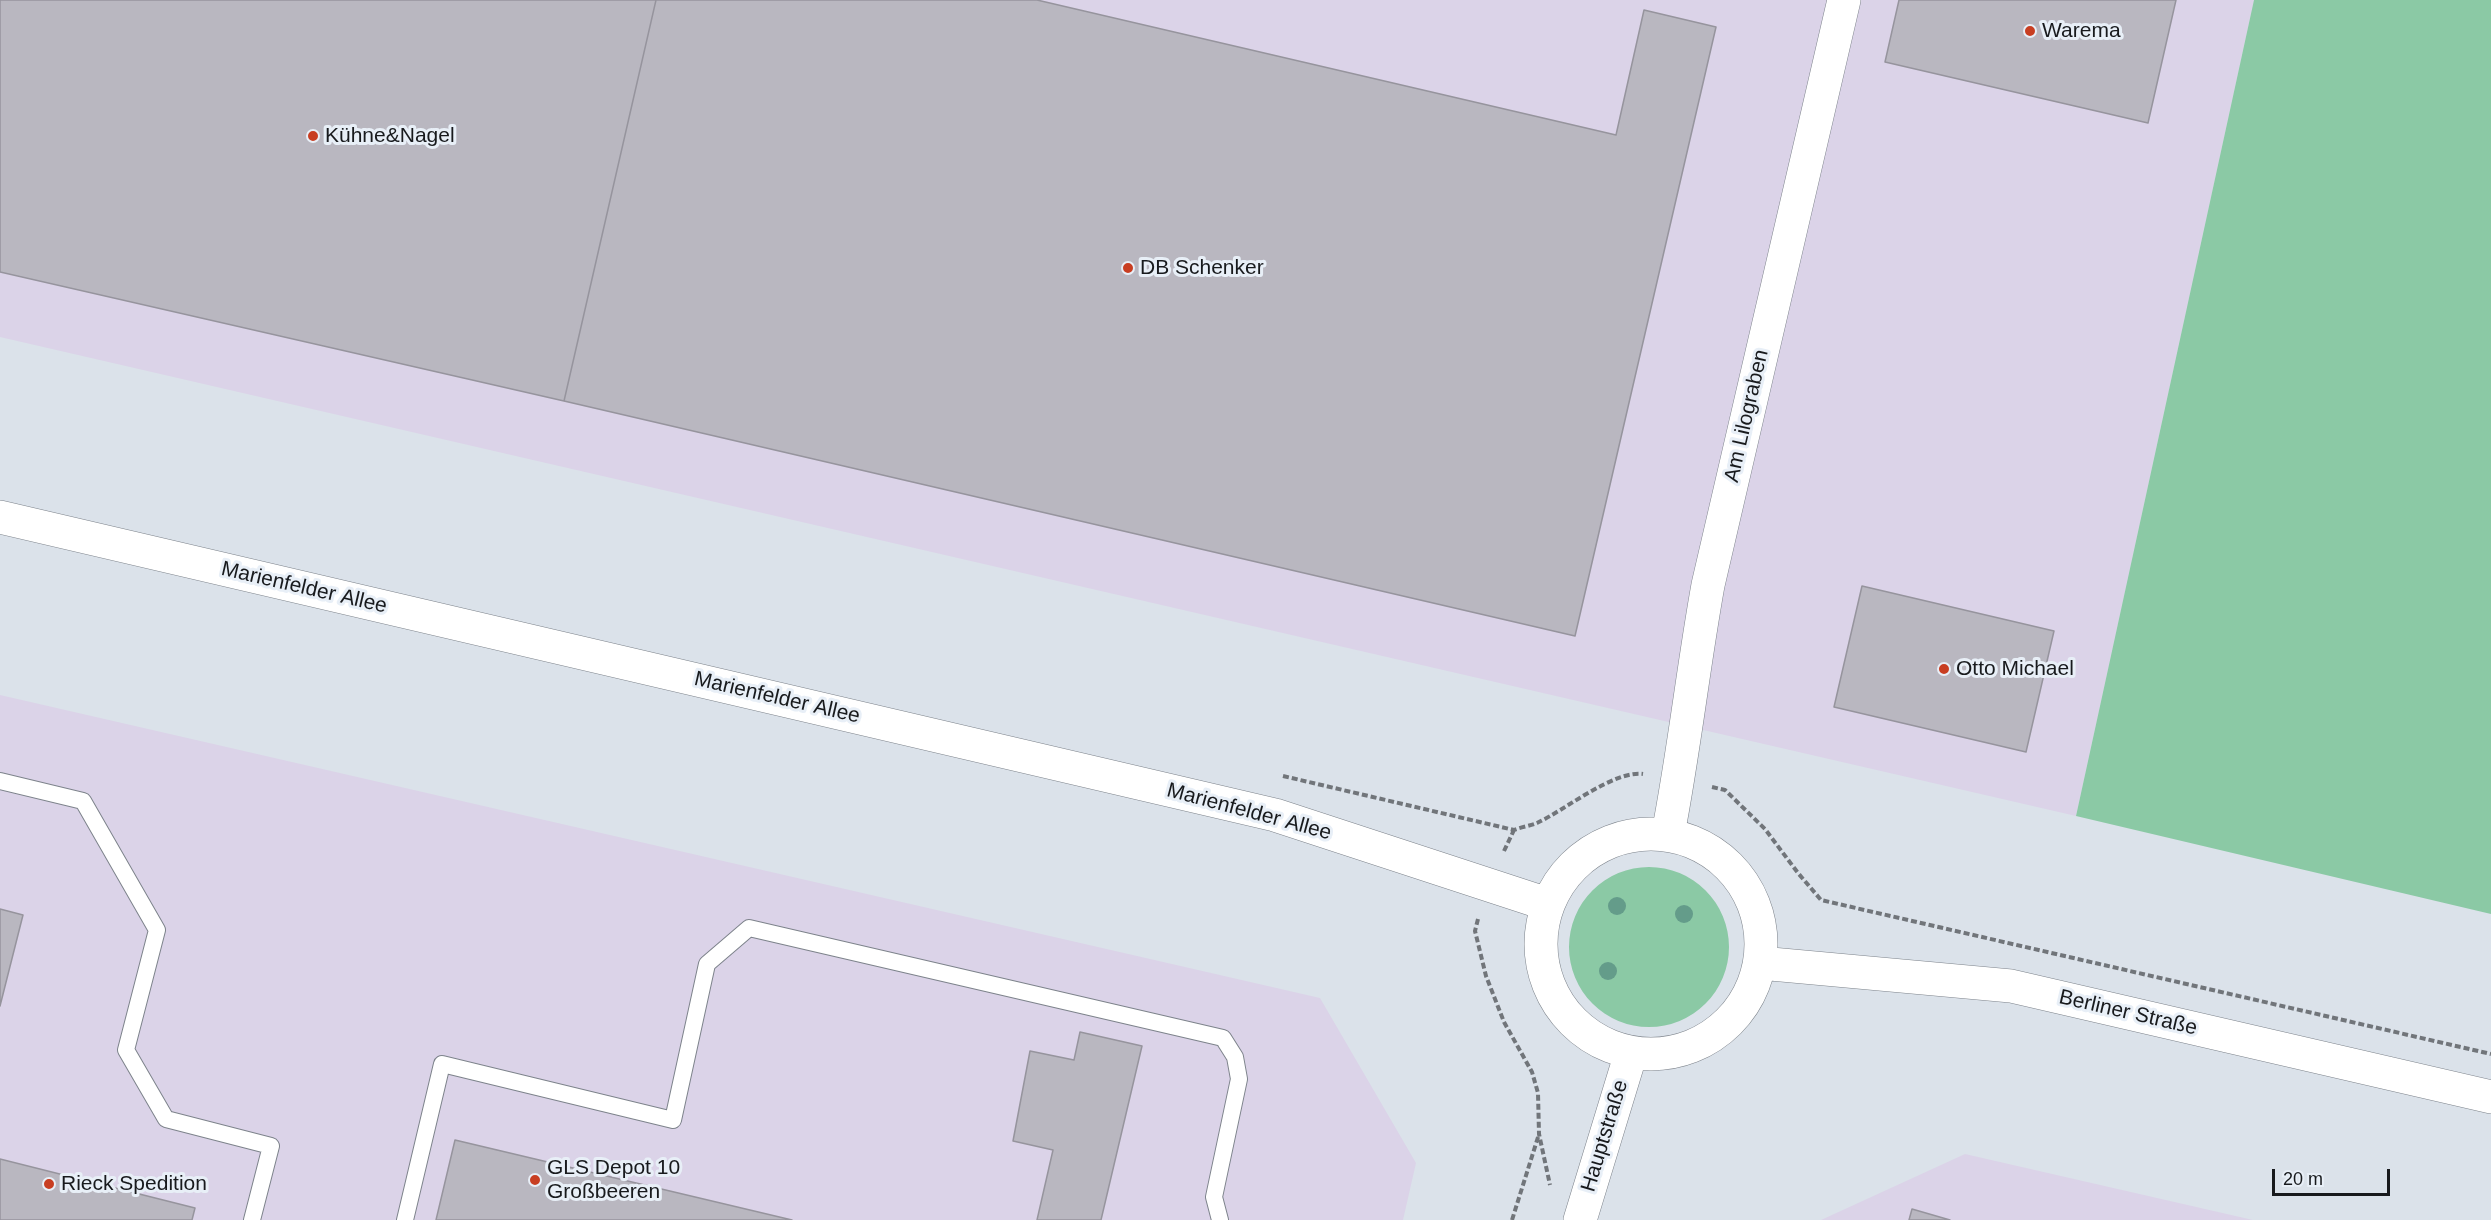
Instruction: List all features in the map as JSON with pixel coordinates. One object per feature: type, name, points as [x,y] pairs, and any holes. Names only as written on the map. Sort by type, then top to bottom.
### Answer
[{"type":"street","name":"Am Lilograben","points":[[1668,834],[1679,778],[1698,637],[1708,585],[1844,0]]},
{"type":"street","name":"Marienfelder Allee","points":[[0,517],[1275,815],[1547,904]]},
{"type":"street","points":[[1630,834],[1668,834],[1696,842],[1721,858],[1741,879],[1754,905],[1761,934],[1760,963],[1748,996],[1728,1024],[1698,1044],[1665,1054],[1630,1053],[1600,1043],[1574,1024],[1554,998],[1543,968],[1540,936],[1547,904],[1566,872],[1595,848],[1630,834]]},
{"type":"street","name":"Berliner Straße","points":[[1760,963],[2011,986],[2491,1097]]},
{"type":"street","name":"Hauptstraße","points":[[1580,1220],[1630,1053]]},
{"type":"lane","points":[[0,781],[83,801],[106,841],[157,930],[126,1050],[166,1119],[271,1146],[252,1220]]},
{"type":"lane","points":[[405,1220],[442,1064],[673,1120],[707,964],[750,928],[1223,1038],[1235,1057],[1239,1079],[1214,1197],[1220,1220]]},
{"type":"path","points":[[1281,776],[1514,830],[1536,823],[1604,784],[1637,773],[1679,778],[1725,790],[1765,829],[1821,900],[2491,1054]]},
{"type":"path","points":[[1514,830],[1487,885],[1475,931],[1486,976],[1504,1022],[1532,1072],[1538,1093],[1539,1134],[1546,1161]]},
{"type":"path","points":[[1512,1220],[1539,1134]]},
{"type":"shaded area","points":[[0,0],[2254,0],[2076,816],[0,337]]},
{"type":"shaded area","points":[[0,695],[1320,998],[1416,1163],[1403,1220],[0,1220]]},
{"type":"shaded area","points":[[1965,1154],[2253,1220],[1821,1220]]},
{"type":"green space","points":[[2254,0],[2491,0],[2491,914],[2076,816]]},
{"type":"green space","points":[[1649,867],[1680,873],[1705,891],[1723,916],[1729,947],[1723,978],[1705,1003],[1680,1021],[1649,1027],[1618,1021],[1593,1003],[1575,978],[1569,947],[1575,916],[1593,891],[1618,873]]},
{"type":"building","name":"Kühne&Nagel","points":[[0,0],[656,0],[564,401],[0,272]]},
{"type":"building","name":"DB Schenker","points":[[656,0],[1037,0],[1616,135],[1644,10],[1716,27],[1575,636],[564,401]]},
{"type":"building","name":"Warema","points":[[1899,0],[2176,0],[2148,123],[1885,62]]},
{"type":"building","name":"Otto Michael","points":[[1862,586],[2054,631],[2026,752],[1834,707]]},
{"type":"building","points":[[0,909],[23,915],[0,1006]]},
{"type":"building","points":[[1080,1032],[1142,1046],[1101,1220],[1037,1220],[1053,1150],[1013,1141],[1030,1051],[1074,1060]]},
{"type":"building","name":"GLS Depot 10 Großbeeren","points":[[455,1140],[792,1220],[436,1220]]},
{"type":"building","name":"Rieck Spedition","points":[[0,1159],[195,1208],[192,1220],[0,1220]]},
{"type":"building","points":[[1912,1209],[1950,1220],[1909,1220]]},
{"type":"place","name":"Warema","points":[[2030,31]]},
{"type":"place","name":"Kühne&Nagel","points":[[313,136]]},
{"type":"place","name":"DB Schenker","points":[[1128,268]]},
{"type":"place","name":"Otto Michael","points":[[1944,669]]},
{"type":"place","name":"GLS Depot 10 Großbeeren","points":[[535,1180]]},
{"type":"place","name":"Rieck Spedition","points":[[49,1184]]}]
